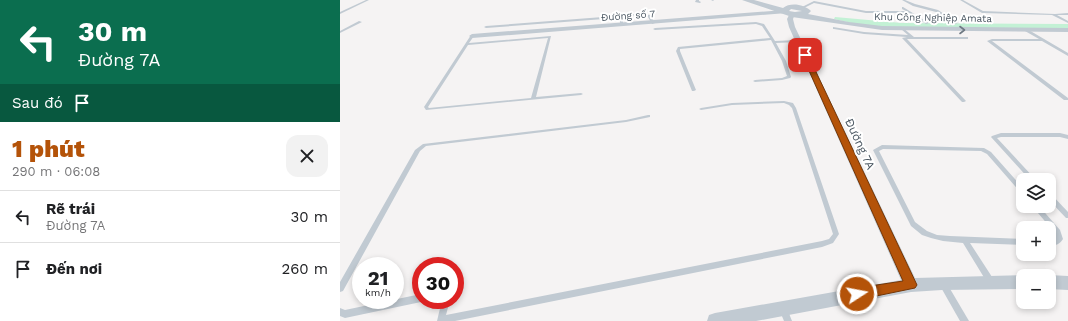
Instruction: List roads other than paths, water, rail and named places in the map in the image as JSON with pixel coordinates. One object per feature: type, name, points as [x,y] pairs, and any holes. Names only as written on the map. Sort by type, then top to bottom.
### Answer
[{"type":"street","name":"Khu Công Nghiệp Amata","points":[[746,0],[864,27],[903,29],[1068,30]]},
{"type":"street","name":"Khu Công Nghiệp Amata","points":[[773,0],[795,11],[856,19],[927,23],[1068,22]]},
{"type":"street","name":"Đường số 7","points":[[472,36],[621,25],[654,26],[795,11]]},
{"type":"street","name":"Đường 7A","points":[[795,11],[790,19],[798,41],[911,285]]},
{"type":"street","points":[[715,321],[785,315],[911,285],[942,282],[1016,282]]},
{"type":"street","points":[[1056,282],[1068,283]]},
{"type":"lane","points":[[340,13],[368,0]]},
{"type":"lane","points":[[808,0],[866,12],[910,12]]},
{"type":"lane","points":[[903,0],[914,5],[937,11],[956,23]]},
{"type":"lane","points":[[961,0],[982,12],[1068,14]]},
{"type":"lane","points":[[795,11],[814,2]]},
{"type":"lane","points":[[903,8],[927,23]]},
{"type":"lane","points":[[1054,14],[1068,22]]},
{"type":"lane","points":[[621,25],[621,19],[633,15],[649,16],[654,26],[756,23],[763,25],[784,61],[789,77],[755,81]]},
{"type":"lane","points":[[486,27],[603,18]]},
{"type":"lane","points":[[340,32],[360,22]]},
{"type":"lane","points":[[517,33],[519,24]]},
{"type":"lane","points":[[834,28],[864,33],[912,37],[968,38]]},
{"type":"lane","points":[[903,29],[912,37]]},
{"type":"lane","points":[[1026,30],[1068,55]]},
{"type":"lane","points":[[472,36],[426,107],[428,109],[581,94]]},
{"type":"lane","points":[[912,37],[904,38],[964,101]]},
{"type":"lane","points":[[467,44],[550,38],[533,99]]},
{"type":"lane","points":[[694,90],[678,48],[773,40],[798,41]]},
{"type":"lane","points":[[1043,40],[988,41],[1066,99]]},
{"type":"lane","points":[[444,309],[441,321],[831,241],[836,234],[794,108],[791,104],[784,102],[764,102],[732,104],[700,109]]},
{"type":"lane","points":[[340,289],[418,150],[425,145],[626,121],[648,116]]},
{"type":"lane","points":[[1027,173],[994,137],[1001,135],[1060,135],[1068,137]]},
{"type":"lane","points":[[1016,184],[989,153],[982,149],[882,147],[876,150],[913,224],[921,232],[930,237],[1016,242]]},
{"type":"lane","points":[[1056,203],[1068,216]]},
{"type":"lane","points":[[1041,213],[1048,221]]},
{"type":"lane","points":[[1056,230],[1060,239],[1056,242]]},
{"type":"lane","points":[[965,240],[991,282]]},
{"type":"lane","points":[[942,282],[965,321]]},
{"type":"lane","points":[[340,312],[345,314],[412,300]]}]
